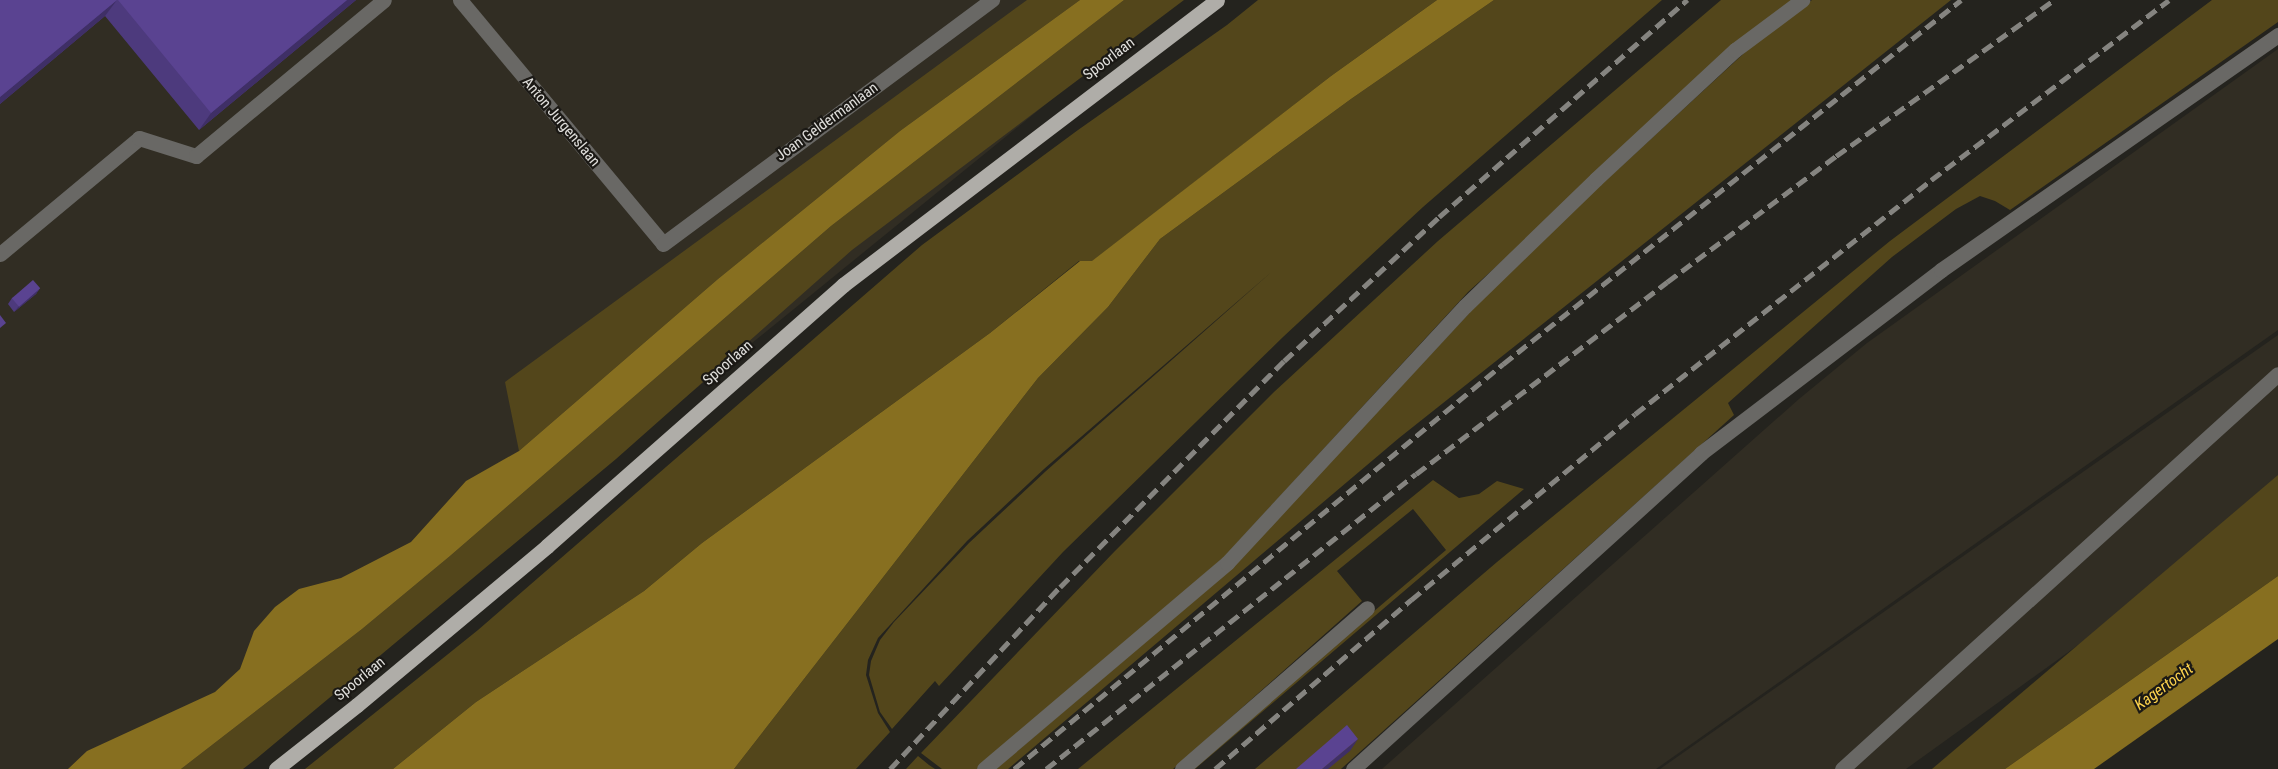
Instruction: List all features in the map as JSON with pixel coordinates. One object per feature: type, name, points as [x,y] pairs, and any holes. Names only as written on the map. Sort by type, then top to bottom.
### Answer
[{"type":"main road","name":"Spoorlaan","points":[[276,769],[366,698],[547,546],[843,285],[1217,0]]},
{"type":"street","points":[[0,254],[139,138],[196,156],[384,0]]},
{"type":"street","name":"Anton Jurgenslaan","points":[[460,0],[663,244]]},
{"type":"street","name":"Joan Geldermanlaan","points":[[663,244],[992,0]]},
{"type":"street","points":[[984,769],[1227,563],[1288,494],[1473,298],[1596,179],[1735,50],[1802,0]]},
{"type":"street","points":[[1353,769],[1701,453],[1941,270],[2278,35]]},
{"type":"street","points":[[1842,769],[2278,374]]},
{"type":"street","points":[[1182,769],[1367,608]]},
{"type":"shaded area","points":[[0,0],[1174,0],[228,769],[0,769]]},
{"type":"shaded area","points":[[1027,0],[1080,0],[900,131],[718,279],[519,451],[505,382]]},
{"type":"shaded area","points":[[1124,0],[1184,0],[852,250],[616,459],[243,769],[181,769],[362,629],[450,556],[831,226]]},
{"type":"shaded area","points":[[1258,0],[1437,0],[1331,76],[1092,262],[1079,261],[990,333],[702,543],[644,591],[476,702],[393,769],[305,769],[478,630],[922,245],[1078,130],[1227,25]]},
{"type":"shaded area","points":[[1494,0],[1662,0],[1423,207],[1283,337],[1063,552],[939,686],[935,681],[892,729],[880,712],[869,675],[871,661],[880,640],[894,622],[969,543],[1046,471],[1276,268],[1044,469],[967,541],[878,638],[868,660],[866,675],[878,713],[890,732],[856,769],[734,769],[1038,378],[1108,307],[1160,239],[1351,99]]},
{"type":"shaded area","points":[[1721,0],[1792,0],[1468,292],[1224,557],[979,769],[942,769],[921,753],[1114,552],[1274,392],[1438,241]]},
{"type":"shaded area","points":[[1812,0],[1951,0],[1399,438],[1008,769],[996,769],[1230,570],[1514,265],[1753,45]]},
{"type":"shaded area","points":[[2212,0],[2278,0],[2278,22],[2010,210],[1995,201],[1980,196],[1956,209],[1892,257],[1728,403],[1734,415],[1341,769],[1255,769],[1497,562],[1890,241]]},
{"type":"shaded area","points":[[2278,49],[2278,330],[1656,769],[1382,769],[1799,399],[1867,343]]},
{"type":"shaded area","points":[[2278,335],[2278,501],[1906,769],[1660,769]]},
{"type":"shaded area","points":[[2278,475],[2278,576],[2005,769],[1932,769]]},
{"type":"shaded area","points":[[1433,480],[1459,498],[1479,494],[1497,481],[1524,489],[1195,769],[1188,769],[1446,550],[1413,509],[1337,571],[1362,601],[1173,769],[1078,769]]},
{"type":"shaded area","points":[[918,756],[929,765],[935,769],[906,769]]},
{"type":"water","points":[[1080,0],[1124,0],[831,226],[450,556],[362,629],[181,769],[68,769],[87,751],[215,692],[240,669],[254,631],[275,607],[299,589],[341,578],[411,542],[466,481],[519,451],[718,279],[900,131]]},
{"type":"water","points":[[1437,0],[1494,0],[1351,99],[1160,239],[1108,307],[1038,378],[734,769],[393,769],[476,702],[644,591],[702,543],[990,333],[1080,261],[1092,261],[1331,76]]},
{"type":"water","name":"Kagertocht","points":[[2278,576],[2278,639],[2094,769],[2005,769]]},
{"type":"building","points":[[0,0],[117,0],[0,97]]},
{"type":"building","points":[[118,0],[347,0],[211,113]]},
{"type":"building","points":[[33,280],[40,288],[19,307],[12,298]]},
{"type":"building","points":[[0,315],[6,323],[0,328]]},
{"type":"building","points":[[1347,725],[1358,739],[1322,769],[1296,769]]},
{"type":"railway","points":[[890,769],[1060,587],[1284,361],[1439,217],[1687,0]]},
{"type":"railway","points":[[1014,769],[1503,364],[1961,0]]},
{"type":"railway","points":[[1046,769],[1416,474],[1667,282],[1836,156],[2054,0]]},
{"type":"railway","points":[[1215,769],[1411,600],[1635,414],[1931,180],[2169,0]]}]
